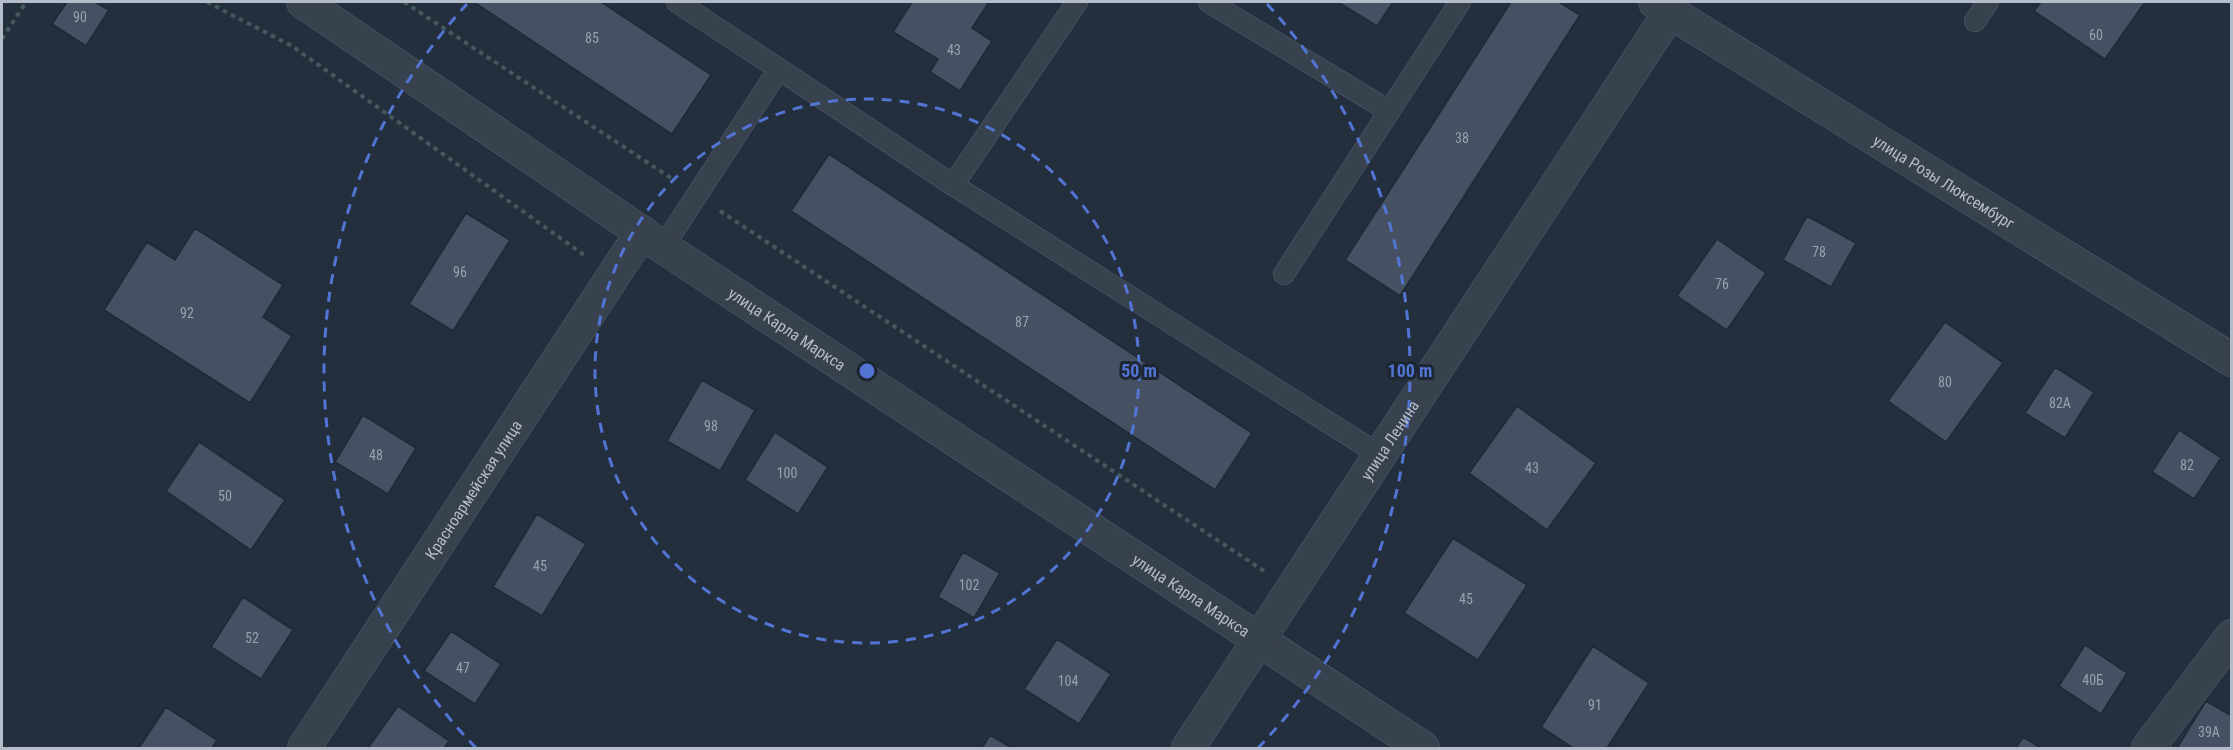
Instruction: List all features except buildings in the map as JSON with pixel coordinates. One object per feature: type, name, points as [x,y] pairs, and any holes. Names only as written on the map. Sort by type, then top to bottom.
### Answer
[{"type":"street","name":"улица Карла Маркса","points":[[303,2],[653,240],[1423,748]]},
{"type":"street","name":"улица Розы Люксембург","points":[[1662,7],[2232,360]]},
{"type":"street","name":"улица Ленина","points":[[1188,748],[1380,455],[1662,7]]},
{"type":"street","name":"Красноармейская улица","points":[[304,748],[614,276],[653,240]]},
{"type":"street","points":[[2148,748],[2232,636]]},
{"type":"lane","points":[[677,2],[953,184],[1380,455]]},
{"type":"lane","points":[[953,184],[1077,2]]},
{"type":"lane","points":[[1209,2],[1389,111]]},
{"type":"lane","points":[[1284,274],[1460,2]]},
{"type":"lane","points":[[1975,21],[1988,2]]},
{"type":"lane","points":[[653,240],[697,195],[779,69]]},
{"type":"path","points":[[2,39],[26,2]]},
{"type":"path","points":[[207,2],[292,46],[614,276]]},
{"type":"path","points":[[404,2],[1292,589]]}]
